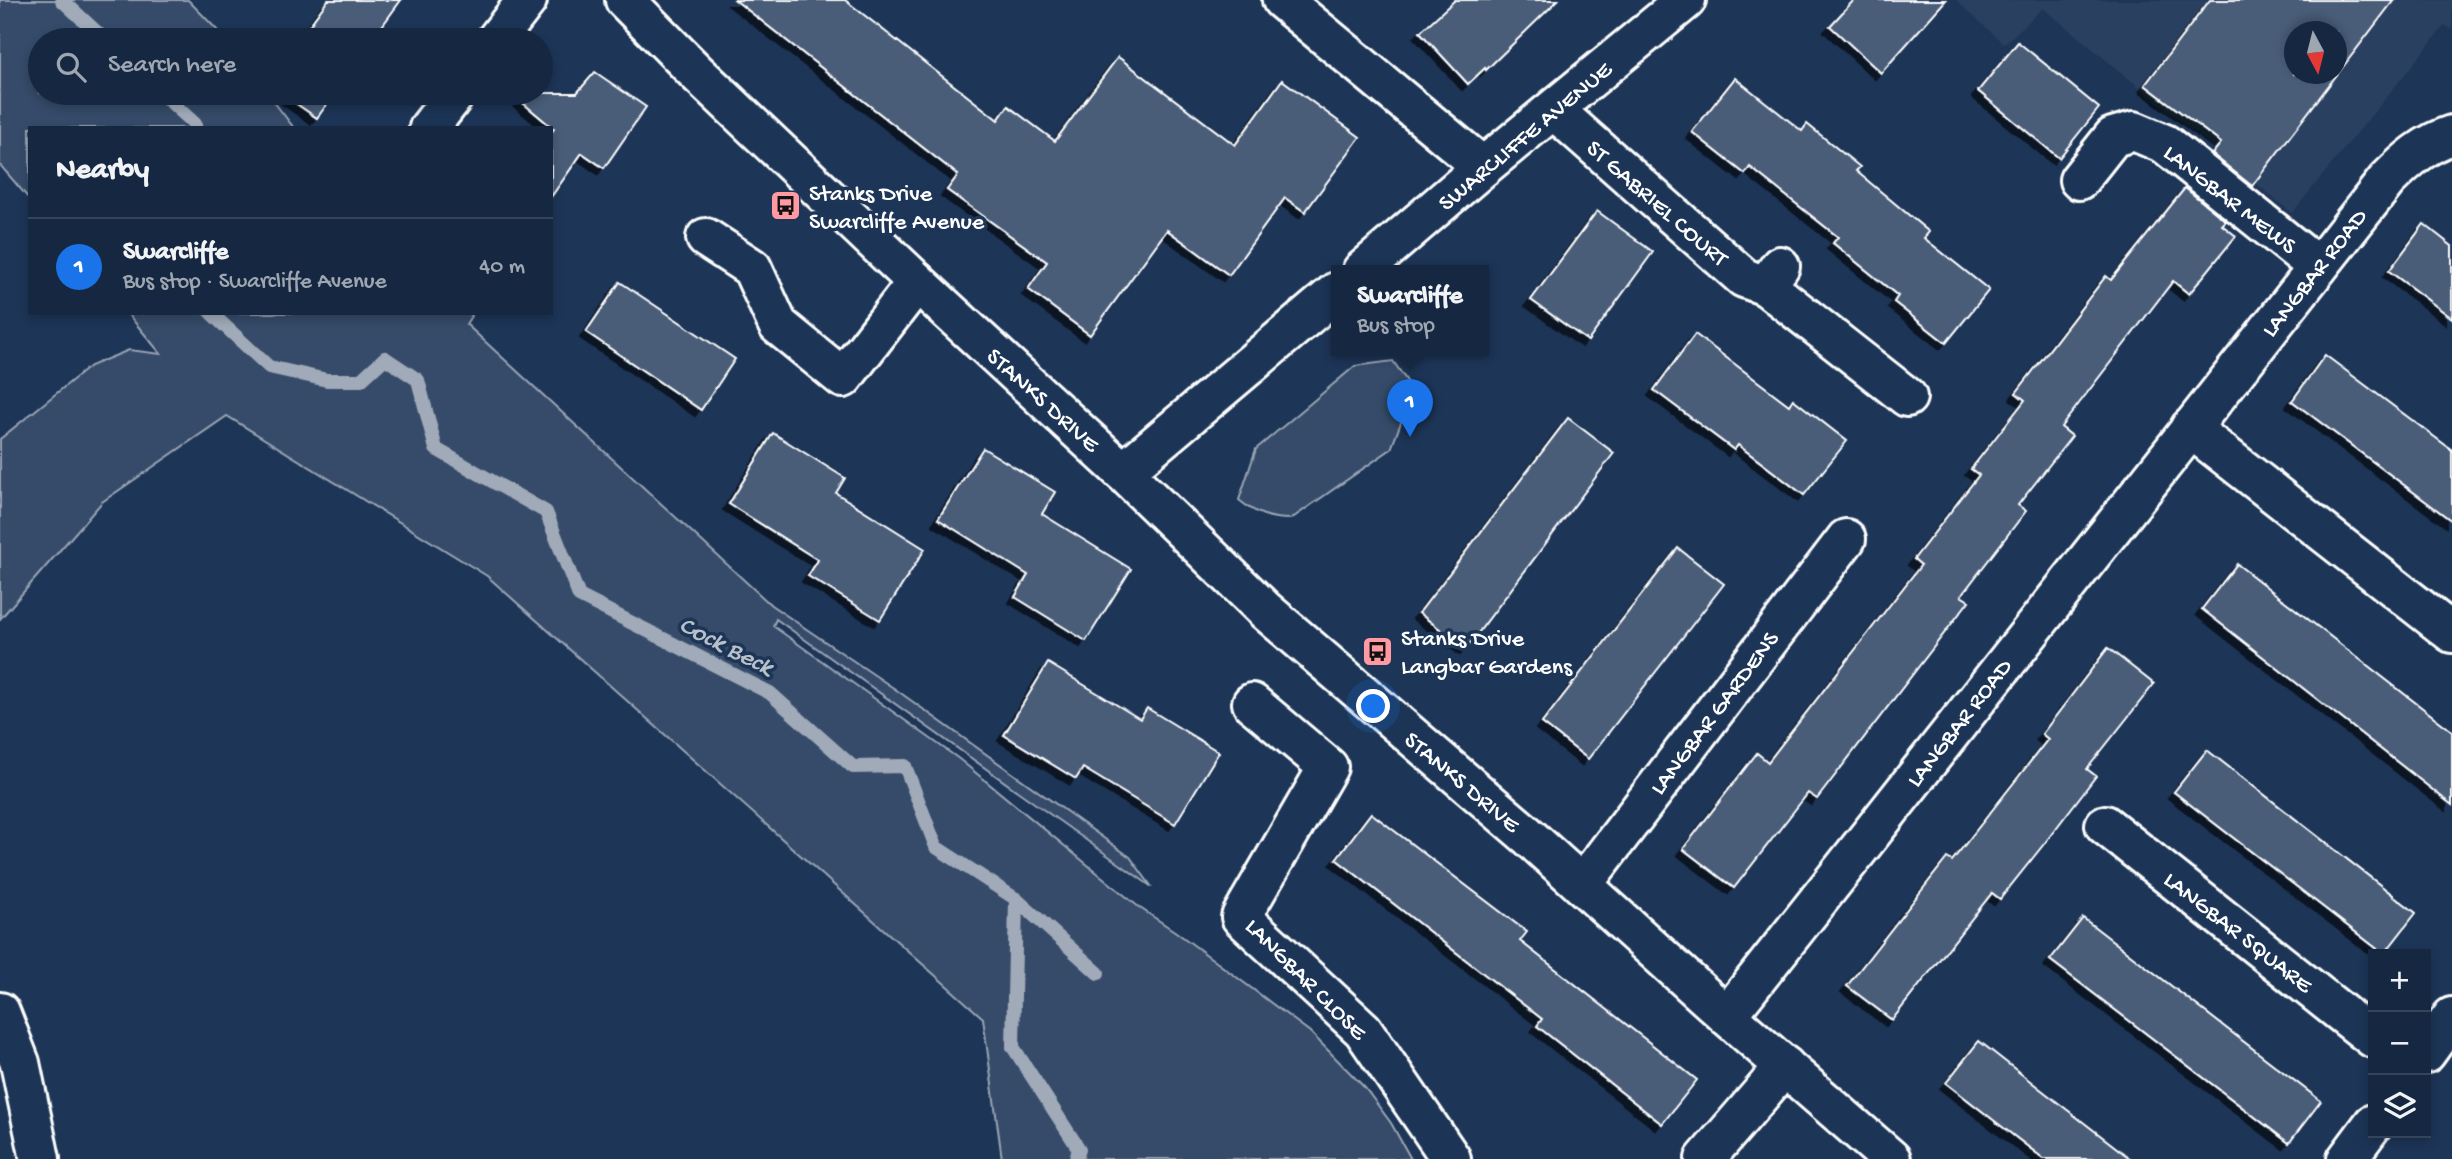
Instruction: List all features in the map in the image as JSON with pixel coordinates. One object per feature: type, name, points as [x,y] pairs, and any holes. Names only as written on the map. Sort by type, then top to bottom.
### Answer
[{"type":"street","points":[[505,28],[527,0]]},
{"type":"street","name":"STANKS DRIVE","points":[[625,0],[696,72],[917,282],[1123,472],[1266,611],[1527,835],[1727,1016],[1891,1159]]},
{"type":"street","points":[[1282,0],[1483,167]]},
{"type":"street","name":"SWARCLIFFE AVENUE","points":[[1369,265],[1686,0]]},
{"type":"street","points":[[431,126],[447,105]]},
{"type":"street","name":"ST GABRIEL COURT","points":[[1554,110],[1744,278],[1774,275],[1820,331],[1907,397]]},
{"type":"street","name":"LANGBAR MEWS","points":[[2079,180],[2113,137],[2134,131],[2165,144],[2318,267]]},
{"type":"street","name":"LANGBAR ROAD","points":[[1727,1016],[2387,180],[2406,161],[2437,139],[2452,135]]},
{"type":"street","points":[[706,238],[752,268],[778,325],[843,378],[917,282]]},
{"type":"street","points":[[1123,472],[1331,296]]},
{"type":"street","points":[[2190,428],[2452,633]]},
{"type":"street","name":"LANGBAR GARDENS","points":[[1581,885],[1846,540]]},
{"type":"street","name":"LANGBAR CLOSE","points":[[1252,704],[1328,767],[1241,917],[1363,1030],[1451,1159]]},
{"type":"street","name":"LANGBAR SQUARE","points":[[2105,825],[2368,1034]]},
{"type":"street","points":[[0,1012],[20,1063],[40,1159]]},
{"type":"street","points":[[2431,1046],[2452,1017]]},
{"type":"street","points":[[1705,1159],[1785,1066]]},
{"type":"street","points":[[2347,1159],[2368,1131]]},
{"type":"shaded area","points":[[0,0],[188,0],[215,28],[28,28],[28,105],[276,105],[292,126],[28,126],[28,198],[0,165]]},
{"type":"shaded area","points":[[1956,0],[2452,0],[2452,30],[2445,25],[2292,213],[2043,8],[2004,44]]},
{"type":"shaded area","points":[[129,315],[472,315],[466,324],[771,605],[895,689],[1130,857],[1152,887],[776,619],[773,626],[959,759],[1140,908],[1310,1032],[1365,1088],[1391,1123],[1411,1159],[1002,1159],[983,1018],[487,576],[227,416],[102,502],[0,619],[0,439],[90,366],[129,350],[161,354]]},
{"type":"shaded area","points":[[1393,361],[1413,390],[1391,449],[1291,519],[1263,515],[1239,500],[1256,449],[1355,366]]},
{"type":"building","points":[[328,0],[401,0],[381,28],[308,28]]},
{"type":"building","points":[[735,0],[845,0],[998,120],[1008,106],[1055,141],[1118,57],[1235,145],[1282,80],[1360,137],[1305,212],[1285,198],[1229,275],[1167,230],[1090,335],[1028,289],[1047,262],[947,190],[958,175]]},
{"type":"building","points":[[1455,0],[1558,0],[1468,84],[1420,32]]},
{"type":"building","points":[[1854,0],[1946,0],[1881,73],[1830,26]]},
{"type":"building","points":[[2210,0],[2394,0],[2347,62],[2347,21],[2284,21],[2284,84],[2330,84],[2252,186],[2212,154],[2221,143],[2145,85]]},
{"type":"building","points":[[2018,42],[2099,108],[2059,158],[1978,91]]},
{"type":"building","points":[[595,72],[646,107],[604,168],[582,153],[553,194],[554,129],[525,105],[553,105],[553,93],[577,93]]},
{"type":"building","points":[[1735,78],[1802,131],[1807,124],[1860,167],[1856,171],[1929,232],[1924,238],[1989,290],[1946,343],[1894,302],[1898,296],[1833,243],[1838,237],[1750,167],[1745,174],[1692,132]]},
{"type":"building","points":[[298,105],[326,105],[317,118]]},
{"type":"building","points":[[2185,188],[2226,221],[2222,225],[2236,236],[2189,294],[2173,281],[2061,427],[2072,436],[2018,505],[2026,511],[1961,596],[1969,601],[1817,799],[1808,793],[1734,888],[1683,849],[1757,753],[1768,762],[1921,565],[1914,559],[1979,475],[1971,469],[2025,400],[2016,393],[2106,276],[2111,280]]},
{"type":"building","points":[[1597,211],[1653,252],[1588,341],[1531,300]]},
{"type":"building","points":[[2424,224],[2452,246],[2452,318],[2389,271]]},
{"type":"building","points":[[620,282],[735,359],[701,410],[586,332]]},
{"type":"building","points":[[1695,334],[1789,405],[1793,399],[1847,441],[1804,495],[1738,445],[1734,450],[1654,390]]},
{"type":"building","points":[[2325,355],[2452,450],[2452,521],[2292,401]]},
{"type":"building","points":[[1568,418],[1614,453],[1466,649],[1419,613]]},
{"type":"building","points":[[773,433],[845,478],[836,493],[925,549],[880,620],[808,576],[818,560],[729,504]]},
{"type":"building","points":[[983,448],[1055,492],[1042,514],[1131,569],[1086,641],[1015,597],[1028,575],[938,519]]},
{"type":"building","points":[[1678,548],[1724,584],[1588,759],[1542,723]]},
{"type":"building","points":[[2237,564],[2452,731],[2452,805],[2202,609]]},
{"type":"building","points":[[2108,648],[2154,684],[2087,769],[2096,776],[2044,844],[2000,899],[1992,893],[1892,1020],[1847,986],[1947,858],[1952,861],[2048,739],[2042,734]]},
{"type":"building","points":[[1048,663],[1140,719],[1147,708],[1219,752],[1175,824],[1083,768],[1076,779],[1004,735]]},
{"type":"building","points":[[2207,750],[2416,913],[2388,949],[2378,949],[2174,792]]},
{"type":"building","points":[[1371,813],[1527,932],[1520,941],[1697,1080],[1662,1124],[1537,1026],[1542,1019],[1336,859]]},
{"type":"building","points":[[2083,918],[2321,1101],[2289,1143],[2050,960]]},
{"type":"building","points":[[1979,1041],[2131,1159],[2044,1159],[1996,1122],[1946,1083]]},
{"type":"waterway","name":"Cock Beck","points":[[62,0],[92,28]]},
{"type":"waterway","name":"Cock Beck","points":[[174,105],[195,126]]},
{"type":"waterway","name":"Cock Beck","points":[[213,315],[269,367],[327,380],[361,380],[385,358],[418,380],[436,449],[546,512],[579,596],[770,693],[853,767],[905,766],[936,847],[1016,899],[1013,1047],[1079,1149],[1076,1159]]},
{"type":"waterway","points":[[1016,899],[1098,973]]},
{"type":"place","name":"Stanks Drive Swarcliffe Avenue","points":[[786,206]]},
{"type":"place","name":"Swarcliffe","points":[[1410,437]]},
{"type":"place","name":"Stanks Drive Langbar Gardens","points":[[1378,651]]}]
